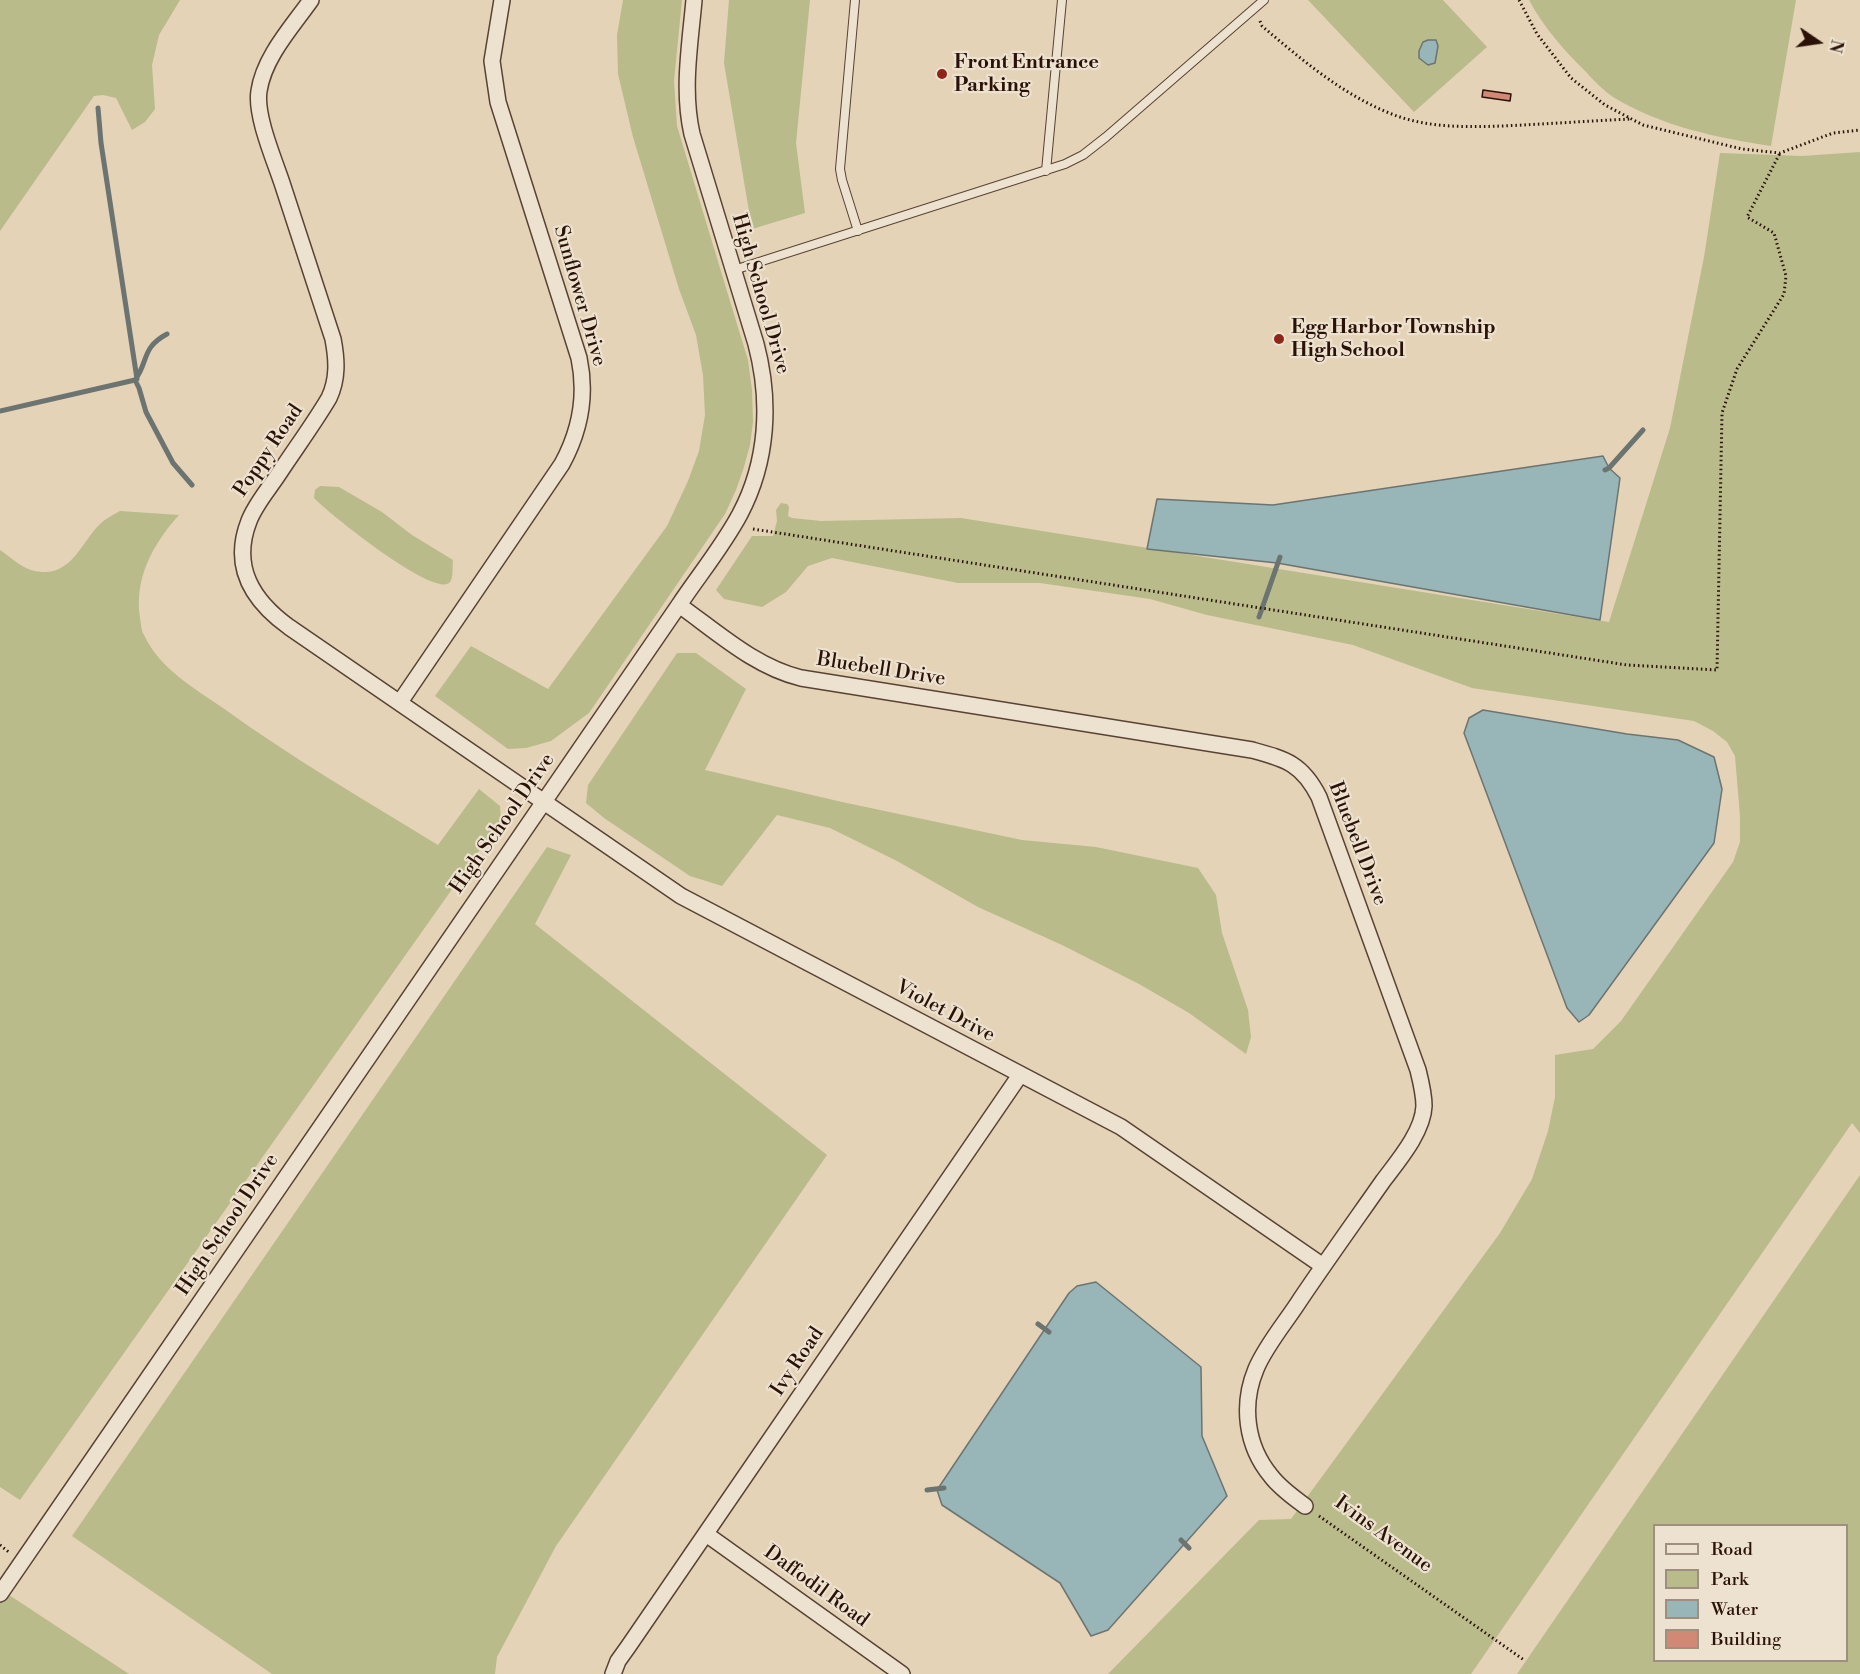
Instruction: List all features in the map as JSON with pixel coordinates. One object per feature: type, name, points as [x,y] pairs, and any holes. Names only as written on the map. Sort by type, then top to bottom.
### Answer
[{"type":"street","name":"Poppy Road","points":[[311,0],[265,71],[258,101],[267,140],[333,339],[337,363],[336,377],[333,389],[322,410],[249,520],[244,538],[244,568],[254,594],[273,616],[544,801]]},
{"type":"street","name":"Sunflower Drive","points":[[400,702],[562,464],[575,436],[581,408],[583,390],[579,358],[498,102],[492,61],[502,0]]},
{"type":"street","name":"High School Drive","points":[[0,1593],[740,514],[753,482],[761,450],[765,420],[763,372],[688,117],[687,77],[694,0]]},
{"type":"street","name":"Bluebell Drive","points":[[679,605],[747,654],[784,674],[1252,750],[1282,758],[1297,767],[1308,778],[1319,797],[1418,1070],[1424,1107],[1419,1125],[1407,1148],[1323,1266],[1257,1368],[1250,1390],[1247,1420]]},
{"type":"street","name":"Violet Drive","points":[[544,801],[681,896],[1121,1127],[1323,1266]]},
{"type":"street","name":"Ivy Road","points":[[613,1674],[618,1661],[1020,1075]]},
{"type":"street","name":"Ivins Avenue","points":[[1247,1420],[1260,1461],[1271,1477],[1305,1506]]},
{"type":"street","name":"Daffodil Road","points":[[706,1534],[902,1674]]},
{"type":"lane","points":[[855,0],[840,169],[858,231]]},
{"type":"lane","points":[[1046,171],[1062,0]]},
{"type":"lane","points":[[1249,0],[1254,9]]},
{"type":"lane","points":[[734,270],[1046,171],[1083,155],[1264,0]]},
{"type":"path","points":[[1520,0],[1537,34],[1571,78],[1605,105],[1643,125],[1742,149],[1780,153],[1833,133],[1860,130]]},
{"type":"path","points":[[1254,9],[1262,26],[1293,53],[1342,87],[1377,107],[1403,118],[1449,127],[1631,119]]},
{"type":"path","points":[[753,529],[1627,665],[1717,670],[1722,413],[1737,369],[1784,294],[1786,276],[1774,232],[1747,217],[1780,153]]},
{"type":"path","name":"Ivins Avenue","points":[[1305,1506],[1524,1660]]},
{"type":"green space","points":[[0,0],[180,0],[159,35],[152,65],[155,109],[145,122],[132,130],[116,98],[103,95],[94,96],[0,231]]},
{"type":"green space","points":[[623,0],[682,0],[674,81],[677,126],[748,360],[753,422],[750,445],[736,490],[725,514],[589,713],[551,741],[526,748],[508,749],[435,696],[471,646],[548,689],[667,526],[699,451],[705,415],[703,375],[696,335],[679,289],[633,137],[618,74],[617,35]]},
{"type":"green space","points":[[729,0],[810,0],[796,143],[805,213],[752,229],[724,63]]},
{"type":"green space","points":[[1308,0],[1443,0],[1487,47],[1414,112]]},
{"type":"green space","points":[[1529,0],[1796,0],[1771,146],[1731,139],[1670,123],[1650,116],[1613,97],[1595,82],[1562,47]]},
{"type":"green space","points":[[1860,152],[1860,1133],[1852,1123],[1471,1674],[1108,1674],[1259,1520],[1291,1519],[1500,1233],[1532,1179],[1548,1131],[1555,1097],[1555,1055],[1593,1049],[1621,1021],[1733,862],[1740,842],[1735,756],[1727,742],[1694,721],[1472,688],[1353,645],[1207,615],[1150,599],[1040,583],[958,583],[832,558],[808,566],[786,592],[762,607],[724,599],[716,590],[752,536],[773,536],[777,521],[776,510],[781,503],[787,504],[788,516],[792,518],[821,521],[961,518],[1609,622],[1670,428],[1704,257],[1720,153],[1802,156]]},
{"type":"green space","points":[[320,486],[339,487],[382,512],[412,535],[453,560],[451,581],[439,584],[403,566],[381,551],[314,498],[315,490]]},
{"type":"green space","points":[[120,511],[179,515],[161,538],[148,562],[143,575],[139,603],[144,635],[159,658],[179,677],[302,762],[438,845],[479,789],[500,806],[501,820],[20,1500],[0,1487],[0,550],[31,570],[44,572],[55,570],[72,559],[100,524]]},
{"type":"green space","points":[[677,653],[696,653],[746,689],[705,770],[1022,840],[1096,847],[1198,868],[1216,895],[1222,933],[1248,1010],[1251,1037],[1246,1054],[1189,1013],[1139,984],[1062,945],[978,907],[897,861],[830,828],[777,815],[722,886],[690,876],[604,818],[586,803],[588,785]]},
{"type":"green space","points":[[547,847],[571,855],[535,924],[827,1155],[556,1546],[497,1657],[495,1674],[272,1674],[72,1536]]},
{"type":"green space","points":[[1860,1175],[1860,1674],[1517,1674]]},
{"type":"green space","points":[[0,1589],[129,1674],[0,1674]]},
{"type":"water","points":[[1436,40],[1438,46],[1435,63],[1428,65],[1419,58],[1419,51],[1423,42]]},
{"type":"water","points":[[1603,456],[1609,468],[1620,478],[1600,620],[1277,563],[1147,549],[1157,499],[1273,505]]},
{"type":"water","points":[[1483,710],[1627,734],[1678,740],[1714,757],[1722,789],[1714,843],[1589,1015],[1579,1022],[1567,1008],[1464,733],[1469,718]]},
{"type":"water","points":[[1096,1282],[1201,1367],[1202,1436],[1227,1496],[1108,1630],[1091,1636],[1060,1583],[942,1505],[937,1490],[1069,1293],[1077,1286]]},
{"type":"building","points":[[1483,90],[1511,94],[1510,101],[1482,97]]},
{"type":"waterway","points":[[98,108],[101,143],[137,379]]},
{"type":"waterway","points":[[0,411],[135,380],[153,344],[167,334]]},
{"type":"waterway","points":[[135,380],[146,412],[173,463],[192,485]]},
{"type":"waterway","points":[[1605,470],[1643,430]]},
{"type":"waterway","points":[[1259,617],[1280,557]]},
{"type":"waterway","points":[[1038,1324],[1049,1332]]},
{"type":"waterway","points":[[927,1490],[944,1488]]},
{"type":"waterway","points":[[1181,1540],[1189,1548]]},
{"type":"place","name":"Front Entrance Parking","points":[[942,74]]},
{"type":"place","name":"Egg Harbor Township High School","points":[[1279,339]]}]
